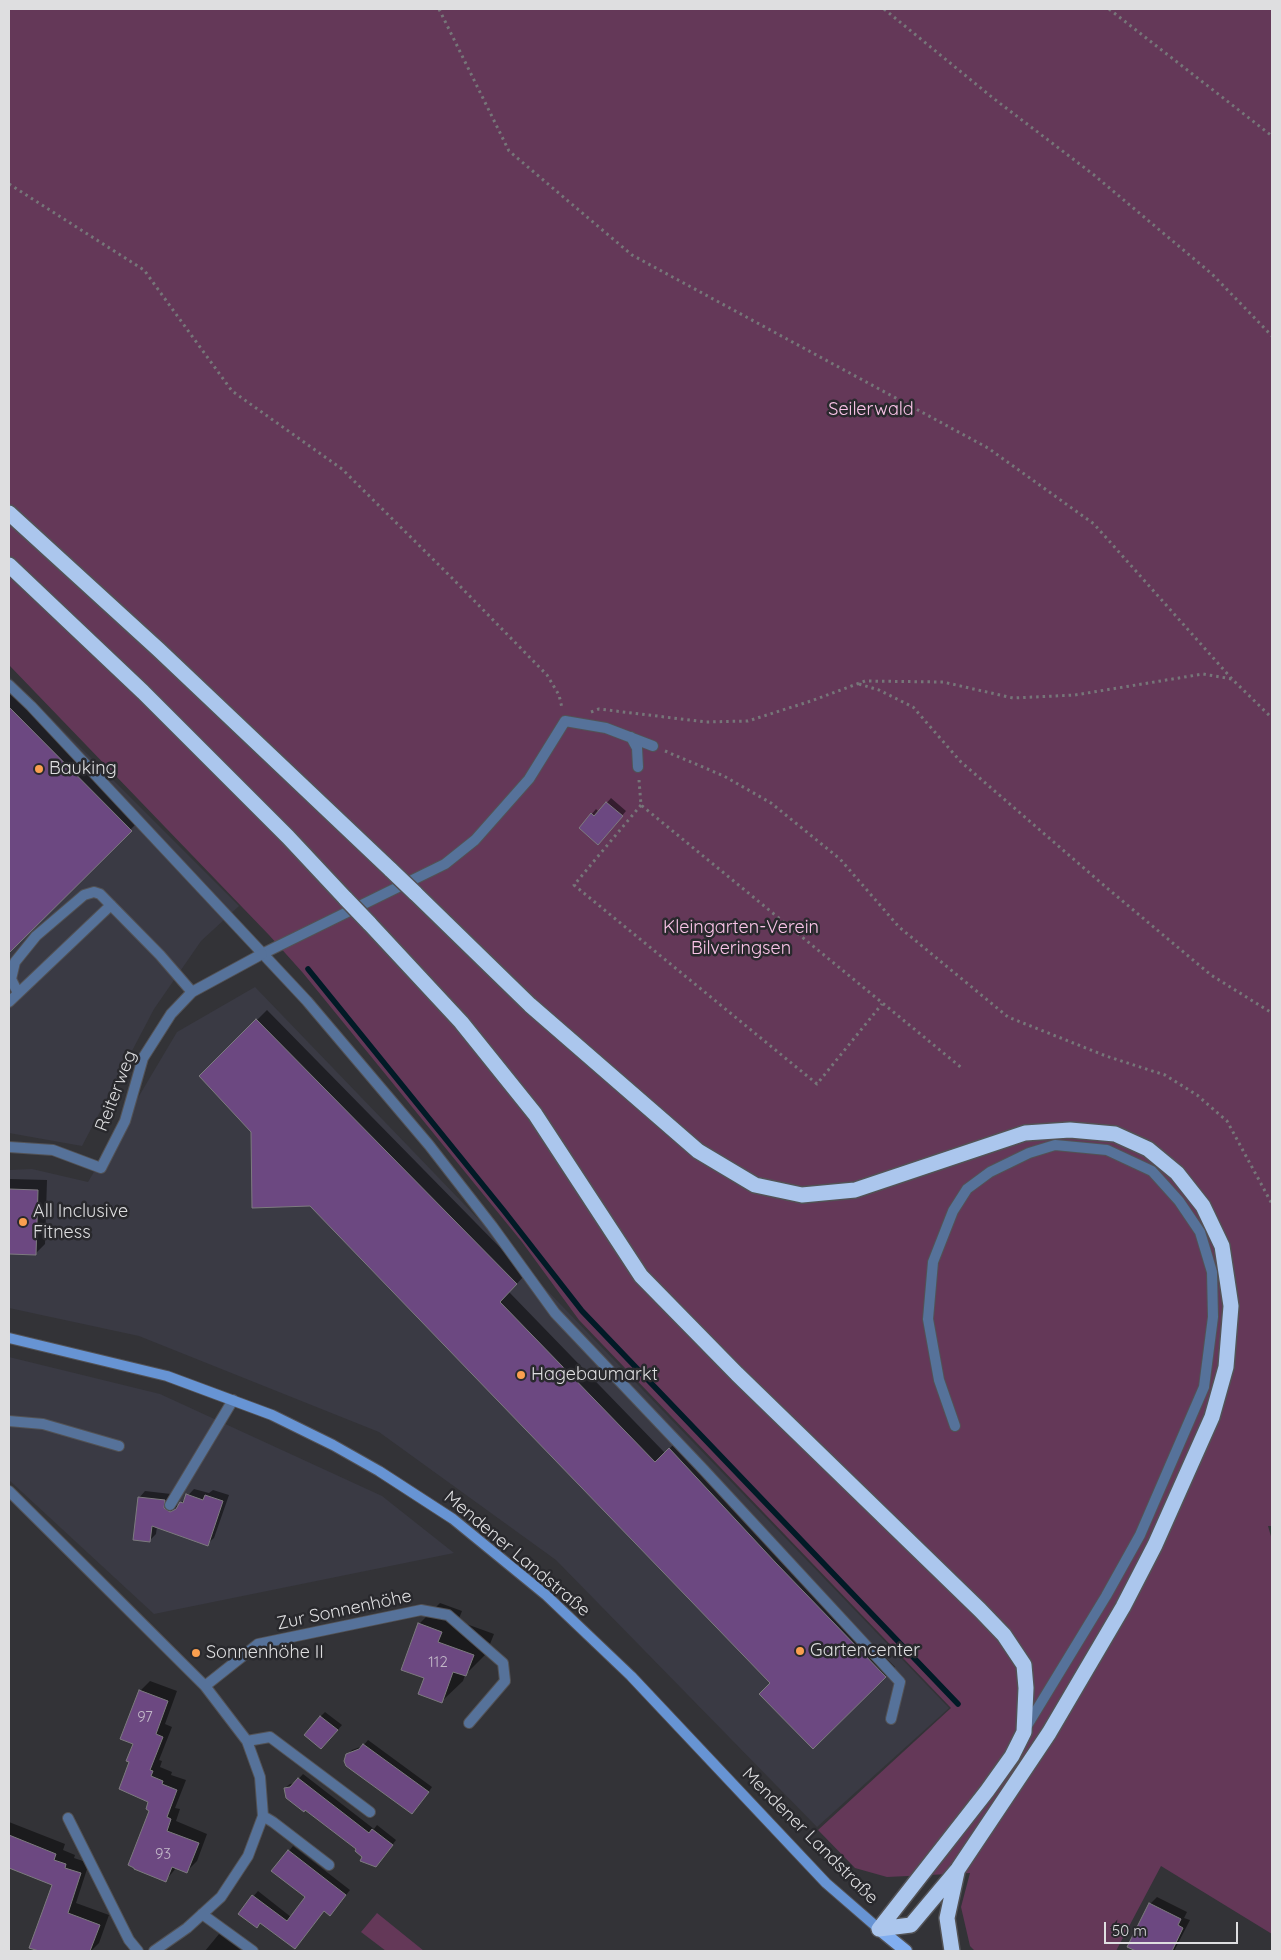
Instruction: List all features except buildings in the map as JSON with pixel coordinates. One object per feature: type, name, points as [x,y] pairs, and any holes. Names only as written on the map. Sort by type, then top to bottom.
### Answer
[{"type":"highway","points":[[9,514],[159,650],[530,1005],[698,1151],[755,1185],[802,1195],[855,1190],[1025,1133],[1070,1130],[1115,1134],[1148,1149],[1177,1173],[1204,1206],[1222,1246],[1231,1306],[1226,1367],[1212,1417],[1155,1545],[1123,1607],[1049,1733],[958,1870],[911,1925],[879,1929]]},
{"type":"highway","points":[[9,565],[143,692],[288,836],[369,922],[461,1022],[534,1114],[641,1276],[737,1374],[1004,1635],[1024,1665],[1026,1688],[1024,1732],[1012,1756],[987,1791],[879,1929]]},
{"type":"highway","points":[[952,1951],[948,1918],[958,1870]]},
{"type":"main road","name":"Mendener Landstraße","points":[[12,1338],[167,1376],[272,1415],[333,1445],[379,1471],[453,1519],[546,1595],[631,1676],[826,1883],[906,1951]]},
{"type":"street","points":[[9,685],[31,706],[307,1001],[429,1145],[492,1226],[555,1313],[900,1682],[891,1720]]},
{"type":"street","points":[[565,721],[606,728],[653,746]]},
{"type":"street","name":"Reiterweg","points":[[9,1147],[53,1150],[101,1168],[125,1121],[143,1058],[171,1014],[192,992],[262,954],[445,864],[475,840],[529,779],[565,721]]},
{"type":"street","points":[[631,737],[637,748],[638,767]]},
{"type":"street","points":[[18,993],[11,978],[15,962],[36,936],[84,895],[94,892],[100,894],[160,955],[192,992]]},
{"type":"street","points":[[9,1002],[111,905]]},
{"type":"street","points":[[955,1426],[939,1380],[928,1319],[933,1262],[952,1211],[967,1189],[990,1172],[1029,1153],[1055,1145],[1107,1150],[1152,1171],[1179,1202],[1200,1232],[1212,1272],[1213,1317],[1204,1387],[1140,1534],[1106,1596],[1024,1732]]},
{"type":"street","points":[[170,1505],[233,1400]]},
{"type":"street","points":[[9,1421],[43,1424],[119,1446]]},
{"type":"street","points":[[9,1490],[205,1686],[247,1741],[260,1777],[263,1816],[248,1856],[221,1897],[187,1928],[154,1951]]},
{"type":"street","name":"Zur Sonnenhöhe","points":[[205,1686],[258,1644],[421,1610],[448,1615],[503,1664],[505,1681],[469,1723]]},
{"type":"street","points":[[247,1741],[270,1737],[370,1812]]},
{"type":"street","points":[[263,1816],[274,1822],[329,1865]]},
{"type":"street","points":[[68,1818],[129,1940],[138,1951]]},
{"type":"street","points":[[202,1914],[253,1951]]},
{"type":"path","points":[[438,9],[509,151],[632,255],[988,448],[1094,524],[1232,679],[1272,718]]},
{"type":"path","points":[[884,9],[993,98],[1094,175],[1212,274],[1272,336]]},
{"type":"path","points":[[1109,9],[1272,136]]},
{"type":"path","points":[[9,184],[144,270],[232,391],[342,469],[452,578],[547,675],[559,695],[565,721],[599,709],[706,722],[748,721],[866,681],[943,682],[1013,698],[1075,695],[1203,674],[1232,679]]},
{"type":"path","points":[[859,684],[879,690],[913,707],[961,762],[1107,888],[1211,975],[1272,1013]]},
{"type":"path","points":[[653,746],[724,776],[771,803],[840,859],[899,926],[1008,1017],[1106,1056],[1165,1075],[1197,1095],[1228,1120],[1272,1204]]},
{"type":"path","points":[[638,767],[641,805],[574,885],[817,1084],[882,1004]]},
{"type":"path","points":[[641,805],[963,1069]]},
{"type":"shaded area","points":[[9,676],[239,906],[201,941],[154,1009],[82,1146],[9,1133]]},
{"type":"shaded area","points":[[255,987],[949,1708],[817,1827],[556,1560],[379,1432],[139,1336],[9,1308],[9,1170],[32,1169],[88,1182],[177,1032]]},
{"type":"shaded area","points":[[9,1357],[160,1394],[382,1496],[454,1553],[154,1614],[9,1480]]},
{"type":"green space","name":"Seilerwald","points":[[9,9],[1272,9],[1272,1526],[1268,1526],[1272,1540],[1272,1934],[1161,1866],[1116,1951],[975,1951],[970,1946],[961,1907],[970,1873],[887,1877],[855,1868],[818,1830],[951,1708],[579,1320],[522,1242],[303,973],[269,935],[9,665]]},
{"type":"green space","points":[[377,1913],[424,1951],[386,1951],[361,1932]]},
{"type":"waterway","points":[[308,969],[504,1211],[582,1311],[958,1704]]},
{"type":"place","name":"Bauking","points":[[39,769]]},
{"type":"place","name":"All Inclusive Fitness","points":[[23,1222]]},
{"type":"place","name":"Hagebaumarkt","points":[[521,1375]]},
{"type":"place","name":"Gartencenter","points":[[800,1651]]},
{"type":"place","name":"Sonnenhöhe II","points":[[196,1653]]},
{"type":"park label","name":"Kleingarten-Verein Bilveringsen","points":[[741,938]]}]
